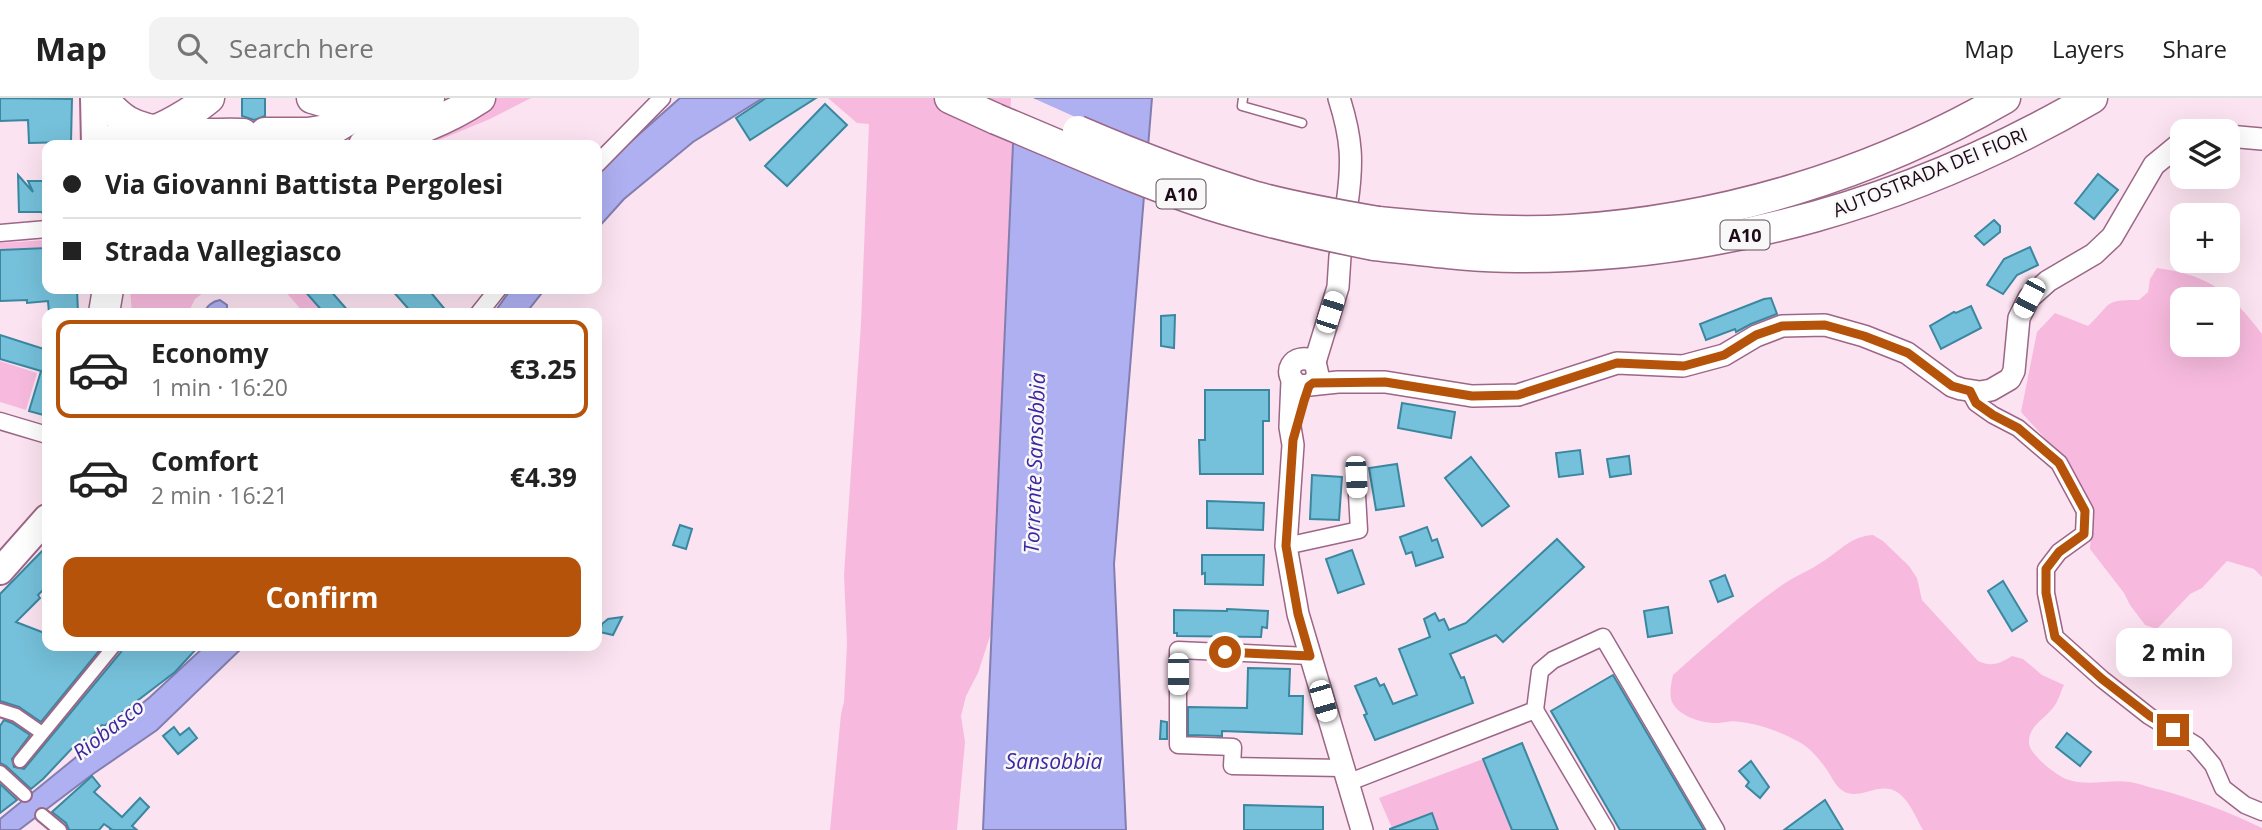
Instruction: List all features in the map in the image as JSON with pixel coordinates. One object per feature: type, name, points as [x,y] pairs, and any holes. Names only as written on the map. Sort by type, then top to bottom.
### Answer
[{"type":"highway","points":[[102,98],[130,122],[155,131],[209,98]]},
{"type":"highway","points":[[312,98],[379,110]]},
{"type":"highway","points":[[113,140],[121,136],[155,131],[308,133],[333,129],[379,110],[429,98]]},
{"type":"highway","points":[[387,140],[442,119],[480,98]]},
{"type":"highway","name":"AUTOSTRADA DEI FIORI","points":[[950,98],[1119,170],[1208,203],[1298,229],[1376,233],[1569,230],[1701,214],[1798,188],[1851,170],[1944,131],[2004,98]]},
{"type":"highway","name":"AUTOSTRADA DEI FIORI","points":[[1000,98],[1208,182],[1304,209],[1440,253],[1525,257],[1646,251],[1727,239],[1818,217],[1871,200],[1984,154],[2092,98]]},
{"type":"highway","points":[[350,140],[379,110]]},
{"type":"main road","points":[[94,98],[95,140]]},
{"type":"main road","points":[[0,570],[42,524]]},
{"type":"street","points":[[602,158],[662,98]]},
{"type":"street","points":[[1339,98],[1349,128],[1352,159],[1348,204]]},
{"type":"street","points":[[2240,137],[2262,139]]},
{"type":"street","points":[[1308,373],[1472,396],[1518,395],[1617,363],[1684,366],[1724,355],[1756,335],[1782,326],[1825,325],[1908,353],[1952,386],[1970,391],[1991,390],[2010,379],[2014,371],[2019,318],[2029,298],[2048,281],[2094,254],[2112,237],[2154,165],[2170,152]]},
{"type":"street","points":[[1,231],[42,229]]},
{"type":"street","points":[[1339,262],[1338,286],[1308,373],[1293,440],[1286,546],[1298,614],[1362,830]]},
{"type":"street","points":[[483,308],[494,294]]},
{"type":"street","points":[[1970,391],[1976,403],[2018,428],[2059,463],[2085,511],[2084,534],[2059,552],[2046,569],[2046,593],[2055,637],[2102,679],[2196,745],[2213,765],[2223,788],[2245,805],[2262,812]]},
{"type":"street","points":[[0,421],[42,434]]},
{"type":"street","points":[[1286,546],[1359,530],[1356,477]]},
{"type":"street","points":[[1606,830],[1535,710],[1540,671],[1553,660],[1603,637],[1716,830]]},
{"type":"street","points":[[1310,656],[1178,650],[1178,745],[1233,747],[1232,766],[1345,776],[1535,710]]},
{"type":"street","points":[[20,761],[110,651]]},
{"type":"street","points":[[0,710],[16,715],[42,733]]},
{"type":"street","points":[[5,775],[25,795]]},
{"type":"street","points":[[42,815],[60,830]]},
{"type":"lane","points":[[1243,98],[1242,106],[1302,123]]},
{"type":"shaded area","points":[[495,98],[531,98],[439,140],[403,140]]},
{"type":"shaded area","points":[[828,98],[1015,98],[992,630],[961,716],[965,742],[957,830],[830,830],[844,702],[847,644],[844,575],[861,323],[869,124],[857,123]]},
{"type":"shaded area","points":[[42,240],[42,248],[0,250],[0,243]]},
{"type":"shaded area","points":[[2157,268],[2191,276],[2216,287],[2170,287],[2170,357],[2240,357],[2240,307],[2262,334],[2262,577],[2254,569],[2227,561],[2202,588],[2190,594],[2157,629],[2145,625],[2090,549],[2087,508],[2081,491],[2061,458],[2021,412],[2037,332],[2055,313],[2088,326],[2109,304],[2139,300],[2148,292],[2150,279]]},
{"type":"shaded area","points":[[130,294],[202,294],[190,308],[132,308]]},
{"type":"shaded area","points":[[288,294],[307,294],[320,308],[300,308]]},
{"type":"shaded area","points":[[0,361],[37,373],[26,410],[0,402]]},
{"type":"shaded area","points":[[1873,535],[1909,566],[1917,578],[1922,600],[1978,661],[1991,664],[2012,656],[2023,659],[2042,675],[2064,685],[2054,707],[2033,728],[2029,737],[2033,753],[2050,769],[2074,781],[2130,782],[2161,790],[2200,802],[2262,830],[1923,830],[1900,794],[1889,789],[1855,794],[1843,791],[1815,755],[1794,739],[1772,729],[1748,723],[1699,721],[1686,716],[1675,707],[1671,696],[1673,675],[1700,651],[1785,583],[1818,565],[1852,541]]},
{"type":"shaded area","points":[[1483,759],[1512,830],[1438,830],[1431,813],[1392,828],[1379,798]]},
{"type":"water","points":[[680,98],[763,98],[693,142],[624,199],[602,223],[602,167]]},
{"type":"water","name":"Sansobbia","points":[[1015,98],[1152,98],[1114,564],[1126,830],[983,830]]},
{"type":"water","points":[[507,294],[541,294],[530,308],[498,308]]},
{"type":"water","points":[[220,300],[227,308],[207,308]]},
{"type":"water","name":"Riobasco","points":[[200,651],[239,651],[157,730],[19,830],[0,830],[0,819],[150,697]]},
{"type":"pier","points":[[1011,98],[1033,98],[1152,147],[1009,138]]},
{"type":"building","points":[[0,98],[72,99],[71,140],[29,143],[28,120],[0,121]]},
{"type":"building","points":[[242,98],[265,98],[265,116],[254,120],[242,116]]},
{"type":"building","points":[[766,98],[816,98],[750,140],[736,118]]},
{"type":"building","points":[[825,104],[847,125],[787,186],[765,166]]},
{"type":"building","points":[[2098,174],[2118,190],[2094,219],[2075,203]]},
{"type":"building","points":[[18,175],[33,192],[28,181],[42,181],[42,212],[19,212]]},
{"type":"building","points":[[1994,220],[2000,226],[2000,232],[1984,245],[1975,236]]},
{"type":"building","points":[[2030,247],[2038,265],[2017,275],[2003,294],[1987,285],[2004,259]]},
{"type":"building","points":[[42,248],[42,294],[77,294],[78,308],[49,308],[48,301],[0,301],[0,250]]},
{"type":"building","points":[[307,294],[333,294],[346,308],[320,308]]},
{"type":"building","points":[[395,294],[432,294],[444,308],[408,308]]},
{"type":"building","points":[[1771,298],[1777,314],[1736,332],[1735,329],[1706,340],[1700,324]]},
{"type":"building","points":[[1971,306],[1981,328],[1941,349],[1930,326]]},
{"type":"building","points":[[1175,315],[1174,348],[1161,346],[1161,316]]},
{"type":"building","points":[[0,335],[42,348],[42,415],[29,411],[41,371],[0,359]]},
{"type":"building","points":[[1205,390],[1269,390],[1269,421],[1263,421],[1263,474],[1200,474],[1199,440],[1205,440]]},
{"type":"building","points":[[1402,403],[1455,412],[1451,438],[1398,428]]},
{"type":"building","points":[[1580,450],[1583,474],[1559,477],[1556,453]]},
{"type":"building","points":[[1629,456],[1631,474],[1610,477],[1607,459]]},
{"type":"building","points":[[1471,457],[1509,506],[1482,526],[1445,478]]},
{"type":"building","points":[[1397,464],[1404,506],[1376,510],[1369,468]]},
{"type":"building","points":[[1312,475],[1342,477],[1339,520],[1310,519]]},
{"type":"building","points":[[1207,501],[1264,503],[1263,530],[1207,528]]},
{"type":"building","points":[[680,525],[692,529],[686,549],[673,545]]},
{"type":"building","points":[[1427,527],[1432,541],[1437,539],[1443,557],[1416,566],[1412,552],[1406,554],[1400,537]]},
{"type":"building","points":[[1557,539],[1584,567],[1503,642],[1496,635],[1450,654],[1461,678],[1464,677],[1473,703],[1375,740],[1355,686],[1376,678],[1380,686],[1384,684],[1393,704],[1417,695],[1399,649],[1430,637],[1424,619],[1435,613],[1439,621],[1444,619],[1449,630],[1466,623]]},
{"type":"building","points":[[1352,550],[1364,584],[1338,593],[1326,559]]},
{"type":"building","points":[[42,551],[42,591],[38,595],[40,598],[16,622],[42,632],[42,651],[99,651],[41,722],[19,707],[0,701],[0,594]]},
{"type":"building","points":[[1202,555],[1264,555],[1263,585],[1205,584]]},
{"type":"building","points":[[1725,575],[1733,596],[1718,602],[1710,581]]},
{"type":"building","points":[[2003,581],[2027,621],[2012,631],[1988,591]]},
{"type":"building","points":[[1668,607],[1672,633],[1648,637],[1644,611]]},
{"type":"building","points":[[1174,610],[1268,611],[1267,628],[1262,627],[1261,637],[1177,636],[1177,633],[1174,633]]},
{"type":"building","points":[[622,617],[613,635],[602,632],[602,624],[608,619]]},
{"type":"building","points":[[194,651],[175,672],[102,725],[82,746],[77,743],[31,789],[0,763],[0,726],[4,720],[30,735],[12,759],[14,767],[24,769],[121,652]]},
{"type":"building","points":[[1248,668],[1290,669],[1289,696],[1303,696],[1302,734],[1222,731],[1222,736],[1188,735],[1188,707],[1247,708]]},
{"type":"building","points":[[1613,675],[1704,830],[1620,830],[1551,711]]},
{"type":"building","points":[[1161,721],[1167,722],[1167,739],[1160,739]]},
{"type":"building","points":[[174,727],[180,735],[189,728],[197,738],[178,754],[163,736]]},
{"type":"building","points":[[2067,733],[2091,752],[2080,766],[2056,747]]},
{"type":"building","points":[[1522,743],[1558,830],[1512,830],[1483,759]]},
{"type":"building","points":[[1751,761],[1769,787],[1760,798],[1746,786],[1749,782],[1739,771]]},
{"type":"building","points":[[92,776],[100,786],[94,792],[122,817],[140,798],[149,807],[132,826],[137,830],[110,830],[104,824],[99,830],[69,830],[66,823],[52,812]]},
{"type":"building","points":[[0,784],[17,800],[0,813]]},
{"type":"building","points":[[1825,800],[1843,830],[1784,830]]},
{"type":"building","points":[[1244,805],[1323,807],[1323,830],[1244,830]]},
{"type":"building","points":[[1432,813],[1438,830],[1390,830],[1390,829]]},
{"type":"route","points":[[1225,652],[1310,656],[1298,614],[1286,546],[1293,440],[1298,415],[1309,386],[1313,383],[1385,382],[1472,396],[1518,395],[1617,363],[1684,366],[1724,355],[1756,335],[1782,326],[1825,325],[1908,353],[1952,386],[1970,391],[1976,403],[2018,428],[2059,463],[2085,511],[2084,534],[2059,552],[2046,569],[2046,593],[2055,637],[2102,679],[2173,730]]},
{"type":"water label","name":"Torrente Sansobbia","points":[[1034,463]]}]
